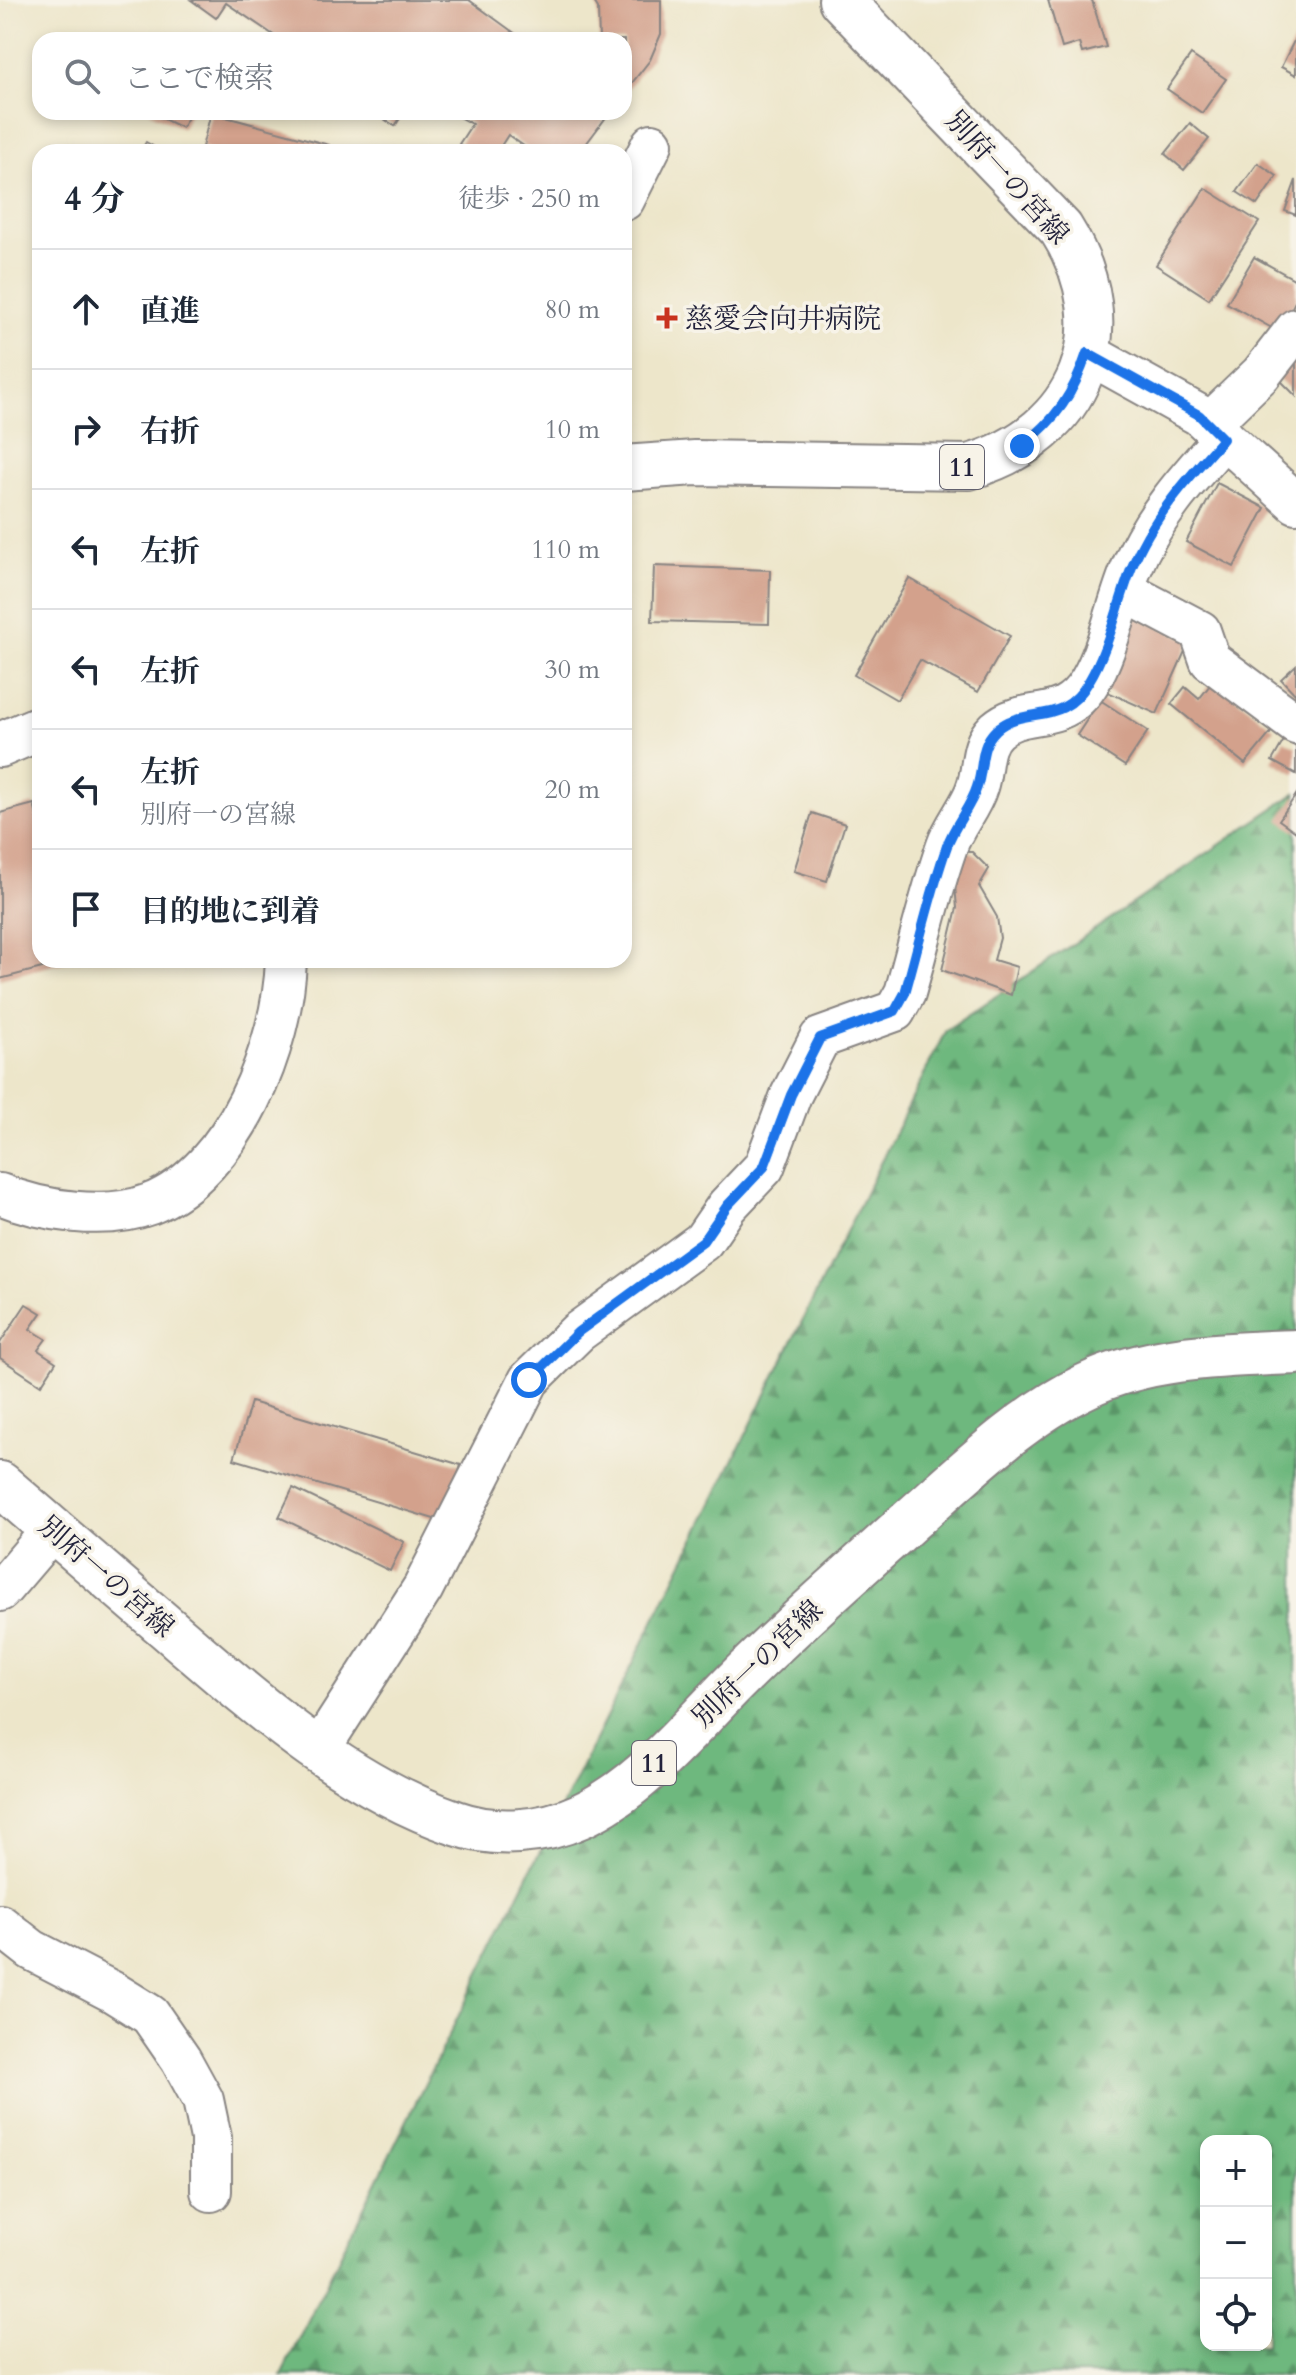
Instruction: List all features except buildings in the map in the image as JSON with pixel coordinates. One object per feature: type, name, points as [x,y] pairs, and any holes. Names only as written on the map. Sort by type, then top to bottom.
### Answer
[{"type":"main road","name":"別府一の宮線","points":[[632,467],[695,463],[969,467],[997,459],[1045,428],[1078,380],[1091,327],[1088,288],[1075,250],[1061,229],[841,0]]},
{"type":"main road","points":[[0,745],[32,731]]},
{"type":"main road","name":"別府一の宮線","points":[[0,1484],[254,1703],[380,1789],[457,1824],[510,1831],[543,1828],[578,1817],[636,1781],[773,1644],[959,1477],[1043,1410],[1086,1385],[1127,1371],[1206,1356],[1296,1352]]},
{"type":"street","points":[[632,184],[652,144]]},
{"type":"street","points":[[319,1750],[423,1588],[529,1380],[578,1332],[703,1241],[727,1206],[764,1167],[791,1095],[820,1038],[895,1011],[905,993],[947,844],[978,786],[982,754],[989,740],[998,728],[1062,711],[1089,683],[1106,647],[1132,566],[1153,527],[1216,431],[1296,329]]},
{"type":"street","points":[[1087,353],[1216,431],[1296,503]]},
{"type":"street","points":[[1124,591],[1200,631],[1210,660],[1296,724]]},
{"type":"street","points":[[0,1194],[49,1208],[111,1210],[148,1204],[182,1186],[226,1136],[260,1080],[274,1044],[285,968]]},
{"type":"street","points":[[0,1591],[53,1529]]},
{"type":"street","points":[[0,1925],[32,1950],[150,2015],[181,2060],[203,2100],[211,2138],[211,2191]]},
{"type":"green space","points":[[1296,793],[1296,2375],[281,2375],[946,1030]]},
{"type":"place","name":"慈愛会向井病院","points":[[667,318]]},
{"type":"route","points":[[529,1380],[578,1332],[703,1241],[727,1206],[764,1167],[791,1095],[820,1038],[887,1017],[895,1011],[905,993],[947,844],[978,786],[982,754],[989,740],[998,728],[1062,711],[1089,683],[1106,647],[1132,566],[1153,527],[1223,439],[1199,415],[1087,353],[1078,380],[1064,406],[1045,428],[1022,446]]}]
